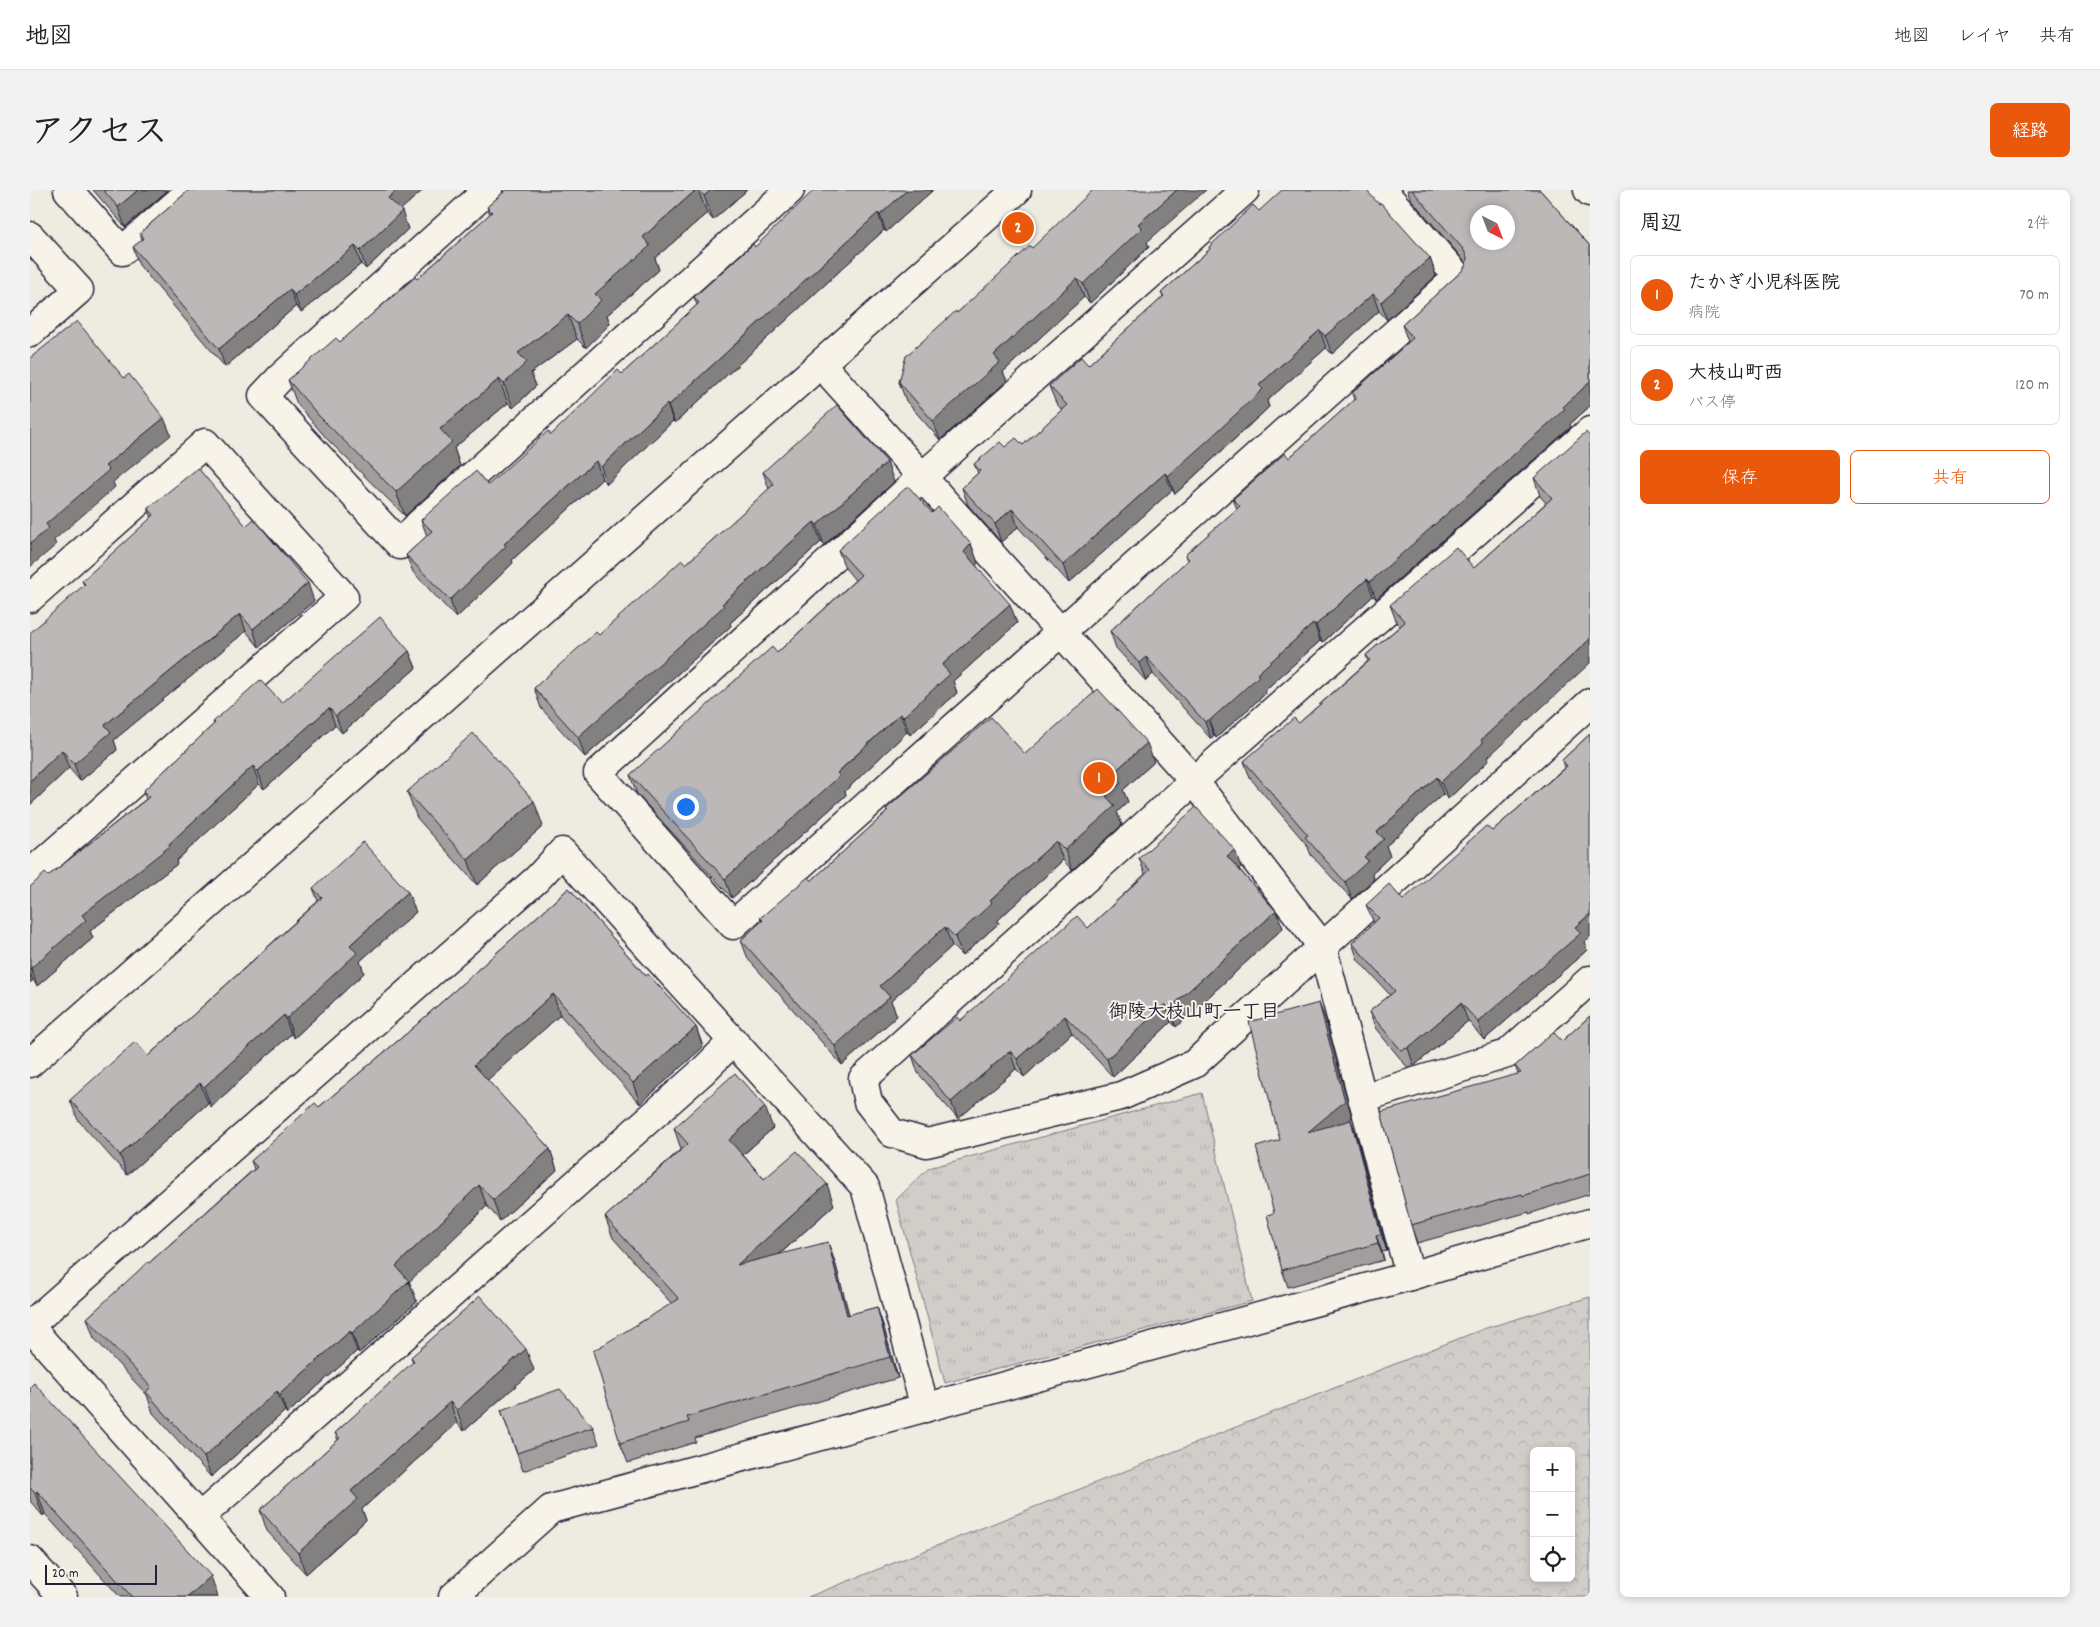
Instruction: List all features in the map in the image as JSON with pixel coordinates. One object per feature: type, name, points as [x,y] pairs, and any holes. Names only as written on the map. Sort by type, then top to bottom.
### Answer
[{"type":"street","points":[[68,190],[122,251],[192,190]]},
{"type":"street","points":[[488,190],[281,377],[263,396],[400,545],[418,525],[790,190]]},
{"type":"street","points":[[30,1064],[1017,190]]},
{"type":"street","points":[[1245,190],[922,478],[598,774],[733,925],[1458,277],[1382,190]]},
{"type":"street","points":[[30,236],[78,290],[30,333]]},
{"type":"street","points":[[821,364],[1194,781],[1322,946],[1410,1276]]},
{"type":"street","points":[[1590,431],[1194,781],[863,1079],[868,1102],[892,1133],[927,1143],[1121,1096],[1194,1064],[1590,703]]},
{"type":"street","points":[[30,598],[205,443],[344,597],[30,874]]},
{"type":"street","points":[[270,1597],[30,1326],[537,879],[562,852],[865,1187],[925,1408]]},
{"type":"street","points":[[1362,1098],[1507,1054],[1590,980]]},
{"type":"street","points":[[200,1517],[702,1072],[733,1041]]},
{"type":"street","points":[[453,1597],[551,1509],[1410,1276],[1590,1223]]},
{"type":"street","points":[[30,1560],[63,1597]]},
{"type":"green space","points":[[1202,1093],[1252,1301],[945,1383],[896,1200],[929,1168]]},
{"type":"green space","points":[[1590,1297],[1590,1597],[808,1597],[1483,1329]]},
{"type":"building","points":[[103,190],[138,190],[118,207]]},
{"type":"building","points":[[189,190],[397,190],[388,198],[402,211],[360,251],[355,246],[294,295],[290,289],[219,349],[133,247],[144,238],[140,233]]},
{"type":"building","points":[[506,190],[696,190],[643,237],[650,246],[595,294],[601,300],[577,324],[568,315],[518,353],[527,362],[504,384],[499,379],[440,429],[452,442],[396,492],[319,416],[288,380],[336,338],[340,342],[415,277],[417,279],[492,212],[487,207]]},
{"type":"building","points":[[699,190],[711,190],[704,196]]},
{"type":"building","points":[[814,190],[907,190],[880,215],[878,213],[668,406],[667,404],[601,467],[596,461],[504,544],[506,546],[450,600],[406,555],[432,531],[421,520],[476,471],[488,485],[548,431],[551,435],[618,370],[622,374],[699,303],[694,297],[753,244],[755,247]]},
{"type":"building","points":[[1093,190],[1177,190],[1138,224],[1142,228],[1083,284],[1077,278],[994,355],[1000,362],[933,421],[899,382],[906,356],[956,311],[957,313],[1030,246],[1032,248]]},
{"type":"building","points":[[1282,190],[1366,190],[1379,204],[1381,203],[1430,258],[1381,302],[1373,294],[1325,336],[1320,330],[1259,385],[1263,389],[1205,443],[1168,476],[1165,473],[1063,565],[1012,509],[995,524],[962,488],[980,471],[974,464],[1000,442],[1005,447],[1016,438],[1023,445],[1067,405],[1049,386],[1081,357],[1088,365],[1164,296],[1161,293],[1210,249],[1209,247],[1253,205],[1259,211]]},
{"type":"building","points":[[1412,190],[1540,190],[1590,246],[1590,382],[1563,407],[1565,409],[1370,582],[1367,579],[1316,625],[1314,623],[1257,674],[1259,676],[1209,721],[1208,719],[1205,722],[1146,657],[1139,663],[1110,631],[1189,559],[1185,555],[1240,506],[1233,499],[1285,453],[1289,458],[1356,398],[1352,393],[1413,338],[1402,325],[1462,271],[1466,265],[1467,257],[1463,249]]},
{"type":"building","points":[[77,321],[124,378],[129,374],[164,418],[105,466],[109,470],[46,524],[49,528],[30,544],[30,358]]},
{"type":"building","points":[[837,405],[887,462],[817,525],[814,522],[578,737],[534,688],[596,632],[599,635],[682,560],[686,564],[774,484],[763,472]]},
{"type":"building","points":[[1586,432],[1590,437],[1590,639],[1481,740],[1483,743],[1441,782],[1437,777],[1377,832],[1384,839],[1364,857],[1368,861],[1345,882],[1305,837],[1308,835],[1244,761],[1294,718],[1299,723],[1370,660],[1366,655],[1405,622],[1390,605],[1456,547],[1474,568],[1552,498],[1534,478]]},
{"type":"building","points":[[198,468],[246,526],[254,519],[308,583],[253,629],[240,614],[105,725],[111,732],[74,764],[62,750],[30,781],[30,633],[85,584],[82,581],[154,515],[148,508]]},
{"type":"building","points":[[908,486],[932,513],[938,507],[971,544],[964,552],[1010,604],[942,665],[950,674],[903,717],[900,714],[837,773],[840,776],[725,879],[630,775],[772,647],[777,653],[861,575],[838,550]]},
{"type":"building","points":[[380,617],[409,651],[336,716],[329,708],[258,771],[253,766],[169,844],[170,846],[82,915],[86,920],[31,968],[30,887],[45,873],[48,876],[149,797],[143,791],[215,723],[213,722],[260,680],[282,703]]},
{"type":"building","points":[[1098,689],[1147,743],[1112,774],[1121,783],[1106,796],[1115,806],[1065,850],[1056,841],[990,901],[992,903],[955,937],[945,927],[880,986],[890,997],[835,1046],[741,940],[763,920],[760,918],[808,877],[811,881],[888,811],[886,809],[991,717],[1025,754]]},
{"type":"building","points":[[473,733],[534,801],[468,860],[407,792]]},
{"type":"building","points":[[1590,734],[1590,914],[1575,927],[1581,933],[1478,1022],[1461,1003],[1408,1048],[1401,1050],[1369,1012],[1395,991],[1352,943],[1379,918],[1366,905],[1389,884],[1403,900],[1486,826],[1492,831],[1567,766],[1562,760]]},
{"type":"building","points":[[1196,807],[1235,850],[1227,856],[1276,911],[1169,1009],[1165,1004],[1107,1059],[1065,1016],[1017,1059],[1010,1051],[951,1102],[912,1055],[957,1017],[960,1021],[1077,916],[1088,928],[1150,870],[1139,858]]},
{"type":"building","points":[[363,842],[408,892],[350,945],[357,953],[287,1018],[284,1015],[204,1087],[200,1083],[120,1155],[70,1100],[135,1042],[148,1056],[322,898],[313,888]]},
{"type":"building","points":[[569,888],[646,976],[648,974],[696,1027],[633,1083],[553,994],[474,1065],[550,1149],[493,1200],[479,1185],[396,1266],[409,1281],[352,1333],[350,1331],[280,1394],[277,1391],[204,1457],[146,1392],[151,1387],[87,1318],[257,1167],[251,1161],[315,1103],[319,1107],[406,1034]]},
{"type":"building","points":[[1319,1003],[1345,1101],[1308,1132],[1351,1120],[1381,1234],[1376,1235],[1378,1243],[1282,1270],[1267,1215],[1274,1213],[1256,1147],[1280,1140],[1249,1022]]},
{"type":"building","points":[[1590,1016],[1590,1174],[1523,1196],[1522,1194],[1411,1225],[1381,1112],[1521,1073],[1515,1066],[1553,1032],[1562,1041]]},
{"type":"building","points":[[735,1073],[765,1107],[729,1140],[764,1179],[797,1151],[827,1184],[737,1265],[828,1242],[847,1315],[877,1307],[890,1357],[687,1417],[689,1422],[620,1443],[593,1351],[679,1299],[605,1217],[688,1144],[674,1128]]},
{"type":"building","points":[[480,1296],[526,1349],[457,1410],[450,1402],[351,1491],[358,1499],[298,1553],[260,1510],[340,1438],[335,1433],[414,1361],[411,1357]]},
{"type":"building","points":[[34,1383],[211,1576],[188,1597],[132,1597],[37,1491],[35,1493],[30,1488],[30,1387]]},
{"type":"building","points":[[560,1389],[593,1427],[517,1453],[501,1410]]},
{"type":"place","name":"大枝山町西","points":[[1018,228]]},
{"type":"place","name":"たかぎ小児科医院","points":[[1099,778]]},
{"type":"district","name":"御陵大枝山町一丁目","points":[[1194,1013]]}]
